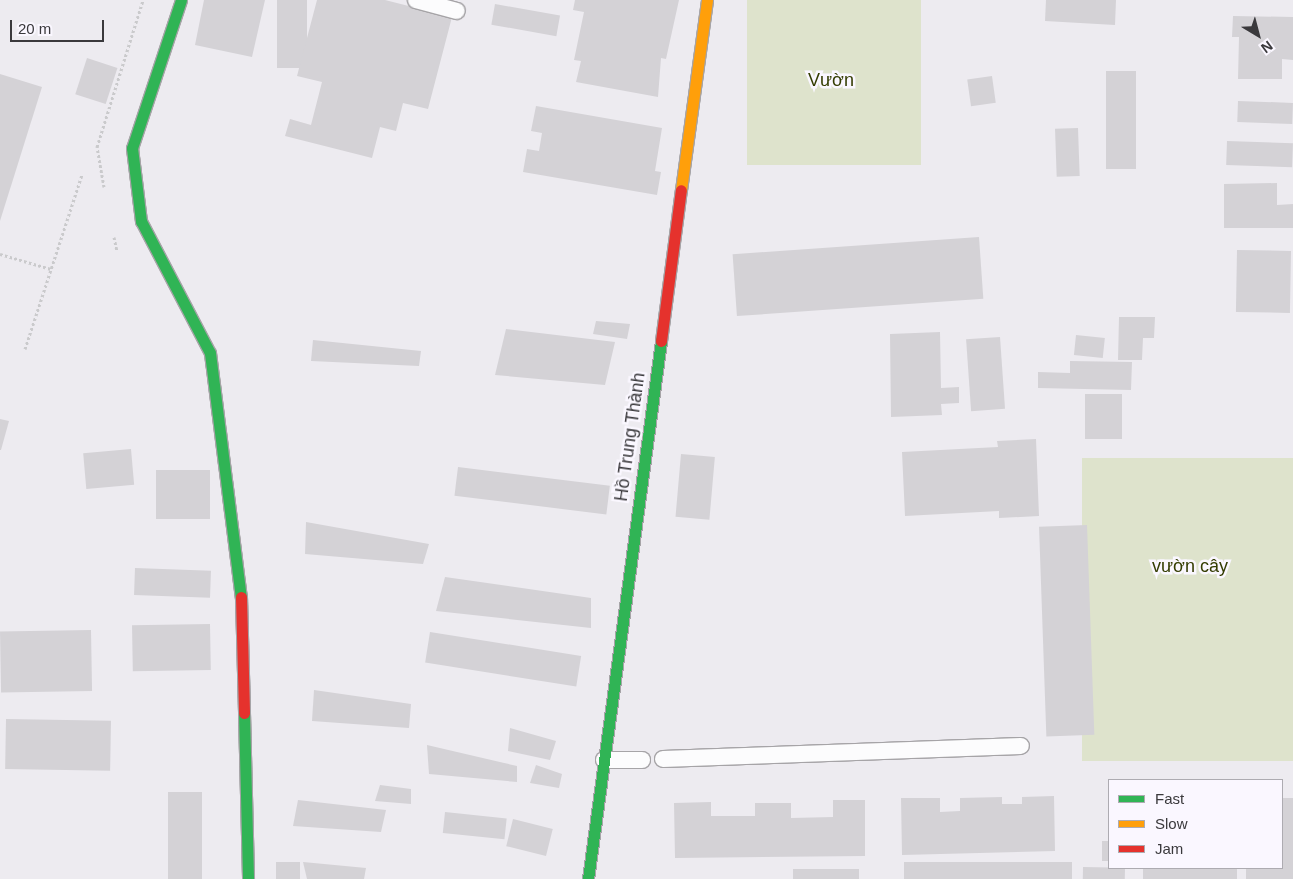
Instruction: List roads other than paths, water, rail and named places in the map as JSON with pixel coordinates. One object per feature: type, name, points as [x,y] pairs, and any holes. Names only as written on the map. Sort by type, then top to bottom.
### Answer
[{"type":"street","points":[[181,0],[132,148],[141,220],[210,353],[241,594],[248,879]]},
{"type":"street","name":"Hồ Trung Thành","points":[[588,879],[707,0]]},
{"type":"lane","points":[[416,0],[457,11]]},
{"type":"lane","points":[[663,759],[1021,746]]},
{"type":"lane","points":[[604,760],[642,760]]},
{"type":"park label","name":"Vườn","points":[[831,80]]},
{"type":"park label","name":"vườn cây","points":[[1190,566]]}]
